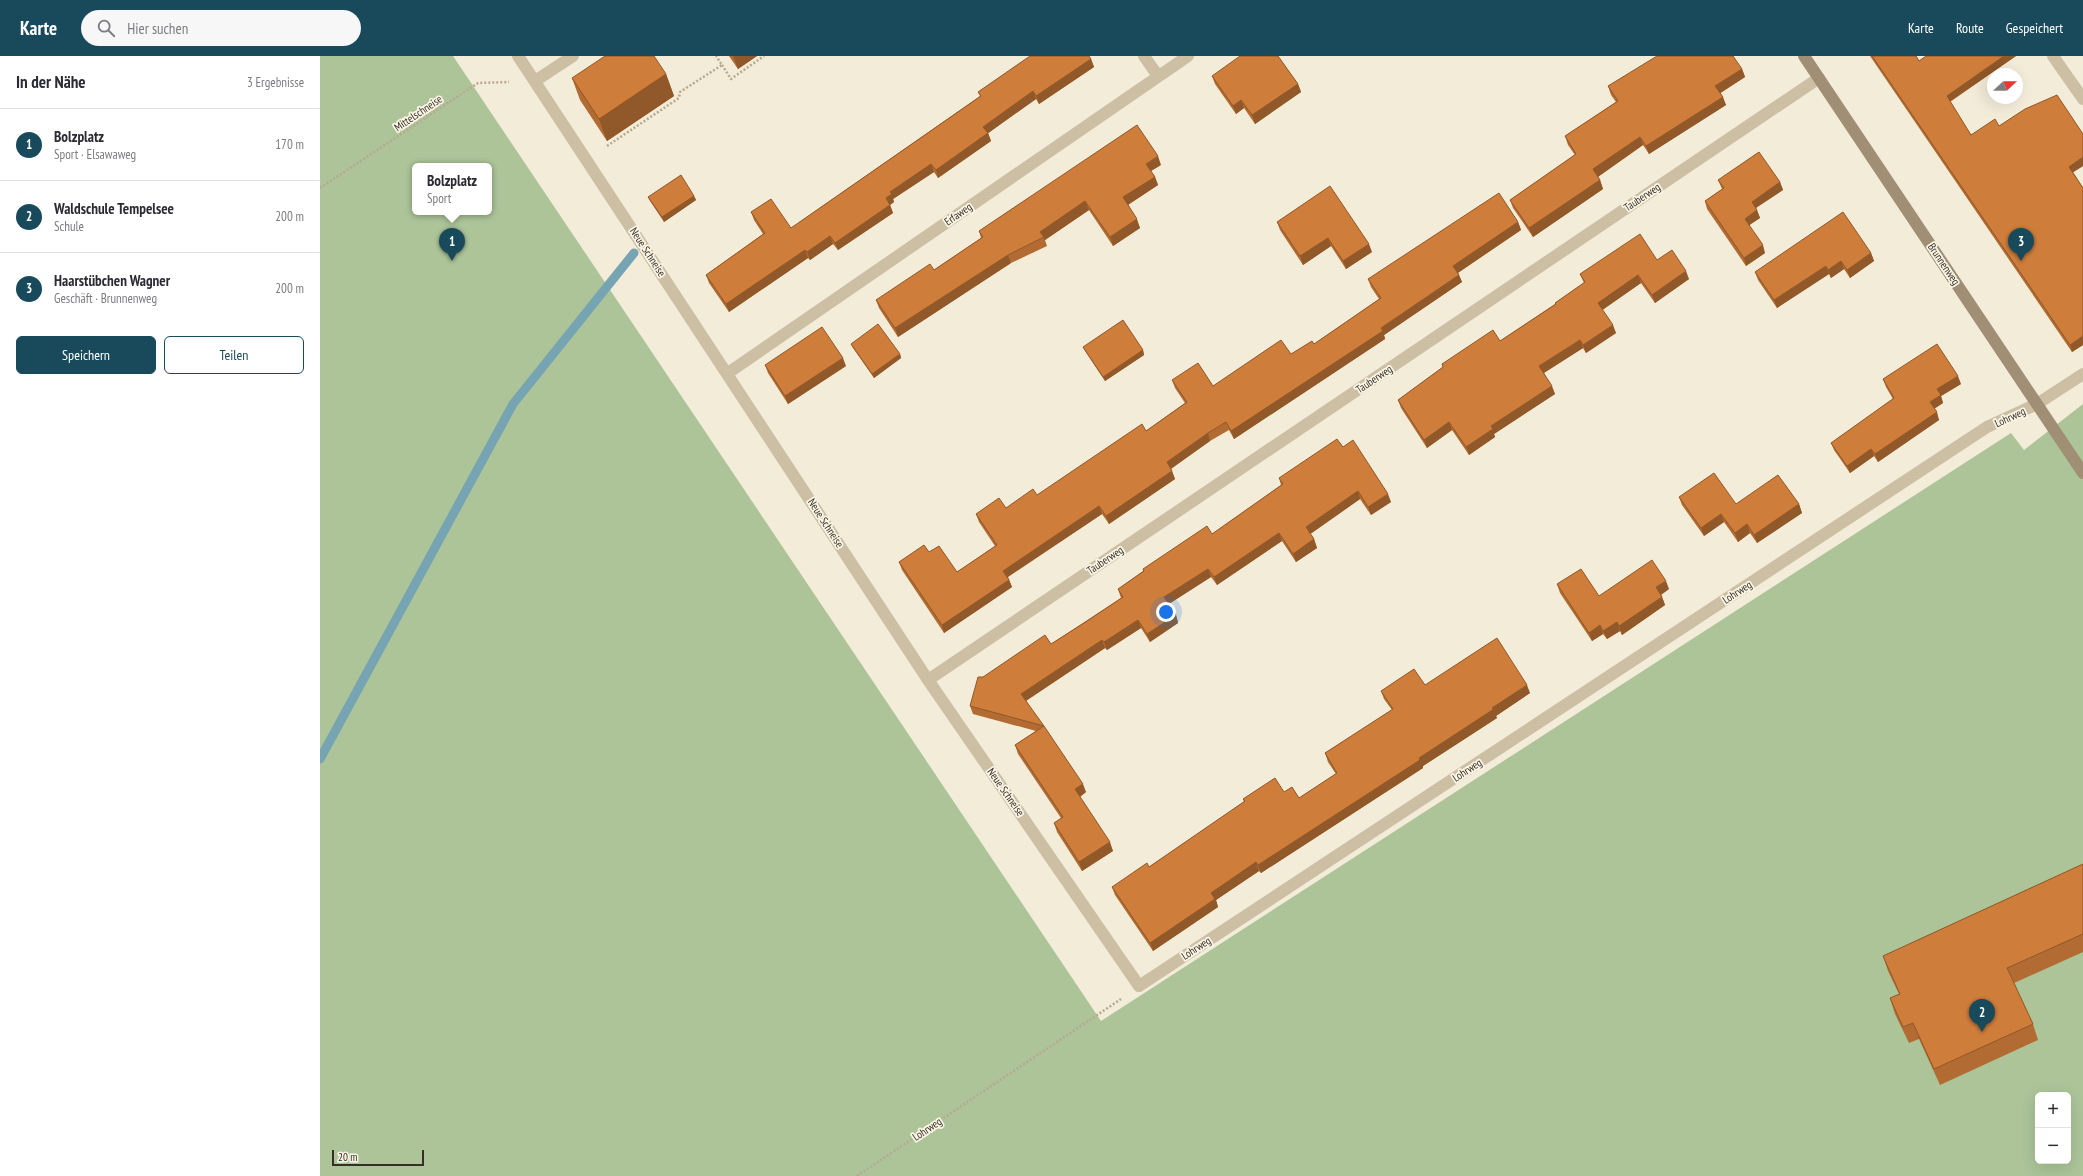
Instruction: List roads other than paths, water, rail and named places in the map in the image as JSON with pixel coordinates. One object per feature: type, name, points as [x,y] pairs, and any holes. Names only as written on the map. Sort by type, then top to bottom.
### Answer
[{"type":"street","name":"Neue Schneise","points":[[518,56],[928,680],[1139,986]]},
{"type":"street","points":[[535,81],[573,56]]},
{"type":"street","points":[[1144,56],[1158,76]]},
{"type":"street","name":"Erfaweg","points":[[728,374],[1188,56]]},
{"type":"street","name":"Brunnenweg","points":[[1804,56],[2083,473]]},
{"type":"street","points":[[2053,56],[2083,99]]},
{"type":"street","name":"Tauberweg","points":[[928,680],[1819,78]]},
{"type":"street","name":"Lohrweg","points":[[1139,986],[1987,427],[2037,404],[2083,374]]},
{"type":"waterway","points":[[320,759],[513,404],[634,253]]},
{"type":"place","name":"Bolzplatz","points":[[452,261]]},
{"type":"place","name":"Haarstübchen Wagner","points":[[2021,261]]},
{"type":"place","name":"Waldschule Tempelsee","points":[[1982,1032]]}]
